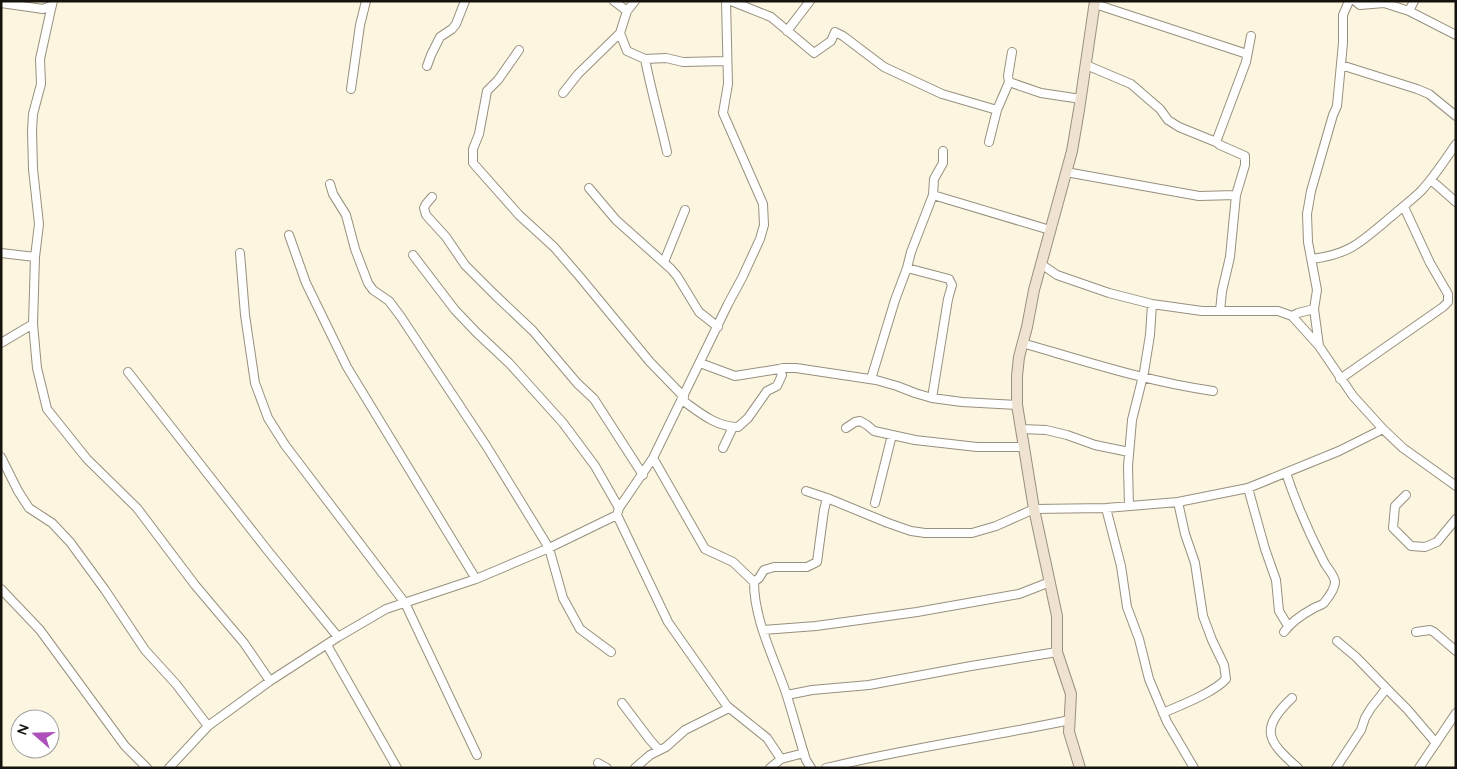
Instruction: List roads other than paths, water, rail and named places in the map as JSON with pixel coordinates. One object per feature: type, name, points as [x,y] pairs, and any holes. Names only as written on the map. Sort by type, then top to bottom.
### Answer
[{"type":"street","points":[[350,89],[360,24],[366,1]]},
{"type":"street","points":[[428,66],[440,37],[456,24],[465,1]]},
{"type":"street","points":[[614,1],[626,11]]},
{"type":"street","points":[[563,93],[578,74],[620,33],[626,11],[635,1]]},
{"type":"street","points":[[169,768],[208,726],[270,681],[386,608],[476,579],[549,548],[618,512],[653,458],[742,278],[760,239],[764,225],[763,204],[723,113],[728,84],[726,1]]},
{"type":"street","points":[[730,1],[771,18],[814,53],[831,41],[835,32],[884,67],[942,94],[997,110]]},
{"type":"street","points":[[787,31],[810,1]]},
{"type":"street","points":[[1319,346],[1314,309],[1317,290],[1308,242],[1307,214],[1311,191],[1337,106],[1343,43],[1343,15],[1349,1]]},
{"type":"street","points":[[1355,1],[1360,5],[1384,3],[1409,11],[1456,35]]},
{"type":"street","points":[[1409,11],[1414,1]]},
{"type":"street","points":[[1,3],[37,10],[43,10],[52,5]]},
{"type":"street","points":[[1080,768],[1069,732],[1071,694],[1057,652],[1057,616],[1034,509],[1017,405],[1017,376],[1034,290],[1072,151],[1095,3],[1247,54]]},
{"type":"street","points":[[52,5],[40,60],[41,84],[33,114],[32,131],[38,224],[33,324],[37,368],[47,409],[87,460],[137,508],[195,585],[244,643],[270,681]]},
{"type":"street","points":[[620,33],[627,51],[645,59],[666,58],[683,62],[727,61]]},
{"type":"street","points":[[1216,142],[1246,62],[1251,36]]},
{"type":"street","points":[[519,50],[498,80],[487,91],[479,134],[473,149],[473,163],[520,215],[554,247],[650,362],[683,398],[706,418],[723,425],[738,427],[755,410],[767,392],[777,386],[782,375],[779,370]]},
{"type":"street","points":[[990,142],[997,110],[1009,82],[1008,76],[1012,52]]},
{"type":"street","points":[[645,59],[666,152]]},
{"type":"street","points":[[1086,65],[1132,84],[1168,120],[1179,128],[1216,142],[1245,156],[1245,165],[1236,195],[1230,257],[1226,270],[1220,311]]},
{"type":"street","points":[[1341,65],[1418,89],[1429,94],[1456,116]]},
{"type":"street","points":[[1009,82],[1042,93],[1081,99]]},
{"type":"street","points":[[1312,259],[1344,252],[1357,245],[1421,191],[1456,144]]},
{"type":"street","points":[[871,380],[895,300],[932,195],[934,179],[943,163],[943,151]]},
{"type":"street","points":[[1066,172],[1199,196],[1236,195]]},
{"type":"street","points":[[1431,180],[1456,202]]},
{"type":"street","points":[[330,184],[333,194],[346,215],[355,249],[372,290],[389,301],[401,317],[487,447],[549,548],[563,598],[580,629],[611,652]]},
{"type":"street","points":[[589,188],[616,220],[664,262],[677,276],[699,312],[718,326]]},
{"type":"street","points":[[932,195],[1050,230]]},
{"type":"street","points":[[432,198],[424,208],[426,215],[446,237],[465,264],[494,295],[533,331],[577,383],[594,399],[643,475]]},
{"type":"street","points":[[1404,207],[1430,263],[1448,294],[1456,301]]},
{"type":"street","points":[[664,262],[686,210]]},
{"type":"street","points":[[289,235],[306,283],[347,367],[476,579]]},
{"type":"street","points":[[1,253],[35,257]]},
{"type":"street","points":[[240,253],[245,315],[255,383],[268,418],[285,446],[405,603],[477,755]]},
{"type":"street","points":[[413,255],[465,321],[509,363],[563,423],[596,466],[668,622],[729,708],[767,738],[781,760]]},
{"type":"street","points":[[1041,264],[1057,275],[1109,293],[1152,304],[1202,311],[1278,310],[1292,316],[1319,346],[1353,396],[1383,429],[1403,448],[1456,486]]},
{"type":"street","points":[[907,268],[949,279],[952,284],[932,398]]},
{"type":"street","points":[[1340,378],[1443,307],[1448,302],[1448,294]]},
{"type":"street","points":[[1129,506],[1129,452],[1132,420],[1150,335],[1152,304]]},
{"type":"street","points":[[1292,316],[1314,309]]},
{"type":"street","points":[[1,343],[33,324]]},
{"type":"street","points":[[1022,343],[1142,378],[1213,391]]},
{"type":"street","points":[[700,363],[735,376],[783,368],[796,368],[871,380],[897,386],[932,398],[962,402],[1017,405]]},
{"type":"street","points":[[128,372],[338,637]]},
{"type":"street","points":[[846,428],[860,421],[874,431],[915,440],[977,447],[1024,447]]},
{"type":"street","points":[[723,448],[733,427]]},
{"type":"street","points":[[1021,429],[1068,435],[1095,445],[1129,452]]},
{"type":"street","points":[[806,491],[828,498],[902,529],[925,533],[961,534],[982,531],[1034,509],[1106,508],[1178,502],[1248,488],[1338,451],[1383,429]]},
{"type":"street","points":[[875,503],[892,435]]},
{"type":"street","points":[[1,457],[28,508],[52,523],[70,542],[145,650],[176,684],[208,726]]},
{"type":"street","points":[[653,458],[705,548],[733,562],[754,582],[754,594],[763,630],[787,695],[806,760],[811,768]]},
{"type":"street","points":[[1248,488],[1276,580],[1279,611],[1286,629],[1323,604],[1334,588],[1335,579],[1328,570],[1316,546],[1286,473]]},
{"type":"street","points":[[1406,495],[1395,506],[1393,528],[1411,546],[1425,547],[1437,542],[1456,519]]},
{"type":"street","points":[[754,582],[764,570],[774,567],[807,567],[817,562],[824,510],[828,498]]},
{"type":"street","points":[[1163,714],[1198,698],[1226,679],[1224,665],[1203,616],[1195,563],[1185,534],[1178,502]]},
{"type":"street","points":[[1106,508],[1121,566],[1126,607],[1139,639],[1149,678],[1163,714],[1194,768]]},
{"type":"street","points":[[763,630],[816,626],[917,612],[1019,594],[1050,582]]},
{"type":"street","points":[[1,589],[40,630],[125,746],[147,768]]},
{"type":"street","points":[[1416,632],[1430,630],[1456,651]]},
{"type":"street","points":[[1337,641],[1356,657],[1407,709],[1436,743]]},
{"type":"street","points":[[327,645],[397,768]]},
{"type":"street","points":[[787,695],[812,690],[869,685],[1057,652]]},
{"type":"street","points":[[1336,768],[1361,730],[1371,708],[1386,689]]},
{"type":"street","points":[[1292,698],[1280,709],[1270,733],[1281,752],[1298,768]]},
{"type":"street","points":[[622,703],[659,750]]},
{"type":"street","points":[[634,768],[650,755],[666,747],[685,730],[729,708]]},
{"type":"street","points":[[1419,768],[1453,722],[1456,714]]},
{"type":"street","points":[[826,768],[866,758],[1070,720]]},
{"type":"street","points":[[770,768],[781,760],[804,752]]},
{"type":"street","points":[[598,763],[607,768]]}]
